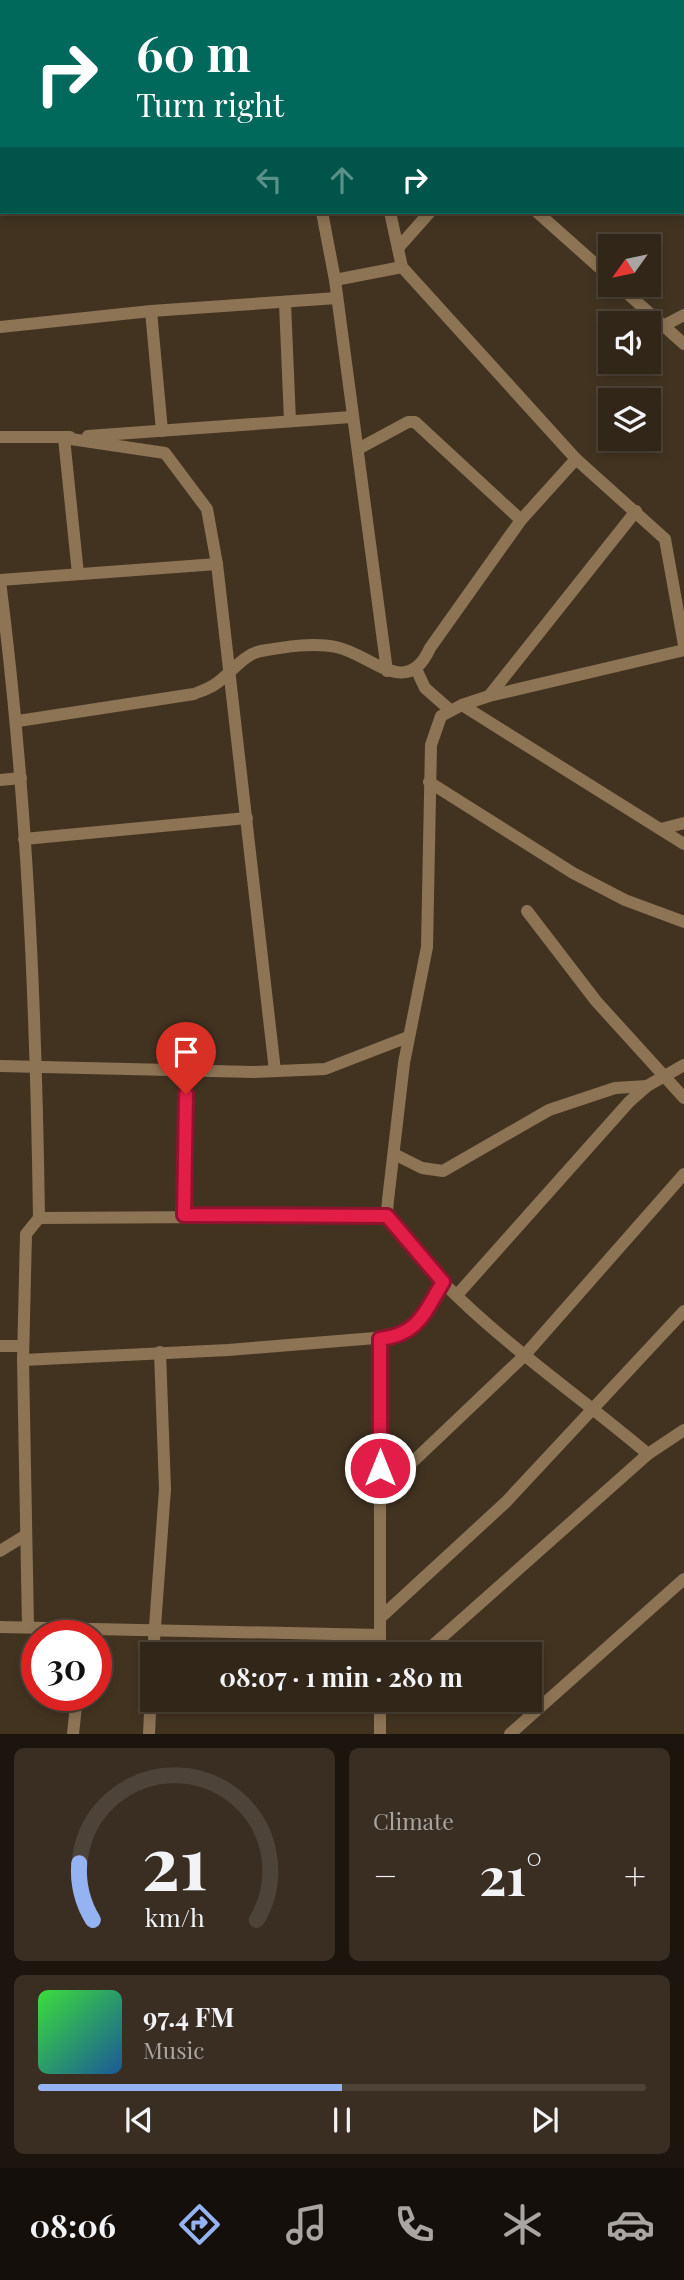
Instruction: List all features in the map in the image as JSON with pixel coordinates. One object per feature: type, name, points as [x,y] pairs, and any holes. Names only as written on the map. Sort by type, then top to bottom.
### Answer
[{"type":"street","points":[[323,214],[335,280],[351,417],[358,449],[387,671]]},
{"type":"street","points":[[390,214],[402,267],[576,459],[636,510],[664,539],[684,647],[489,696],[456,707],[441,716],[431,746],[427,947],[398,1100],[387,1216],[443,1282],[523,1357],[595,1409],[648,1454]]},
{"type":"street","points":[[398,248],[428,214]]},
{"type":"street","points":[[539,214],[598,266]]},
{"type":"street","points":[[335,280],[402,267]]},
{"type":"street","points":[[0,327],[151,311],[337,298]]},
{"type":"street","points":[[632,298],[684,344]]},
{"type":"street","points":[[285,303],[290,421]]},
{"type":"street","points":[[151,311],[162,431]]},
{"type":"street","points":[[663,326],[684,315]]},
{"type":"street","points":[[0,437],[64,438],[351,417]]},
{"type":"street","points":[[358,449],[408,422],[415,422],[522,520]]},
{"type":"street","points":[[64,438],[165,453],[207,509],[231,670],[275,1071]]},
{"type":"street","points":[[64,438],[78,574]]},
{"type":"street","points":[[18,721],[194,694],[213,686],[257,651],[321,644],[340,648],[387,671],[416,669],[422,665],[430,648],[522,520],[576,459]]},
{"type":"street","points":[[489,696],[636,510]]},
{"type":"street","points":[[28,1620],[23,1346],[26,1234],[40,1218],[37,1066],[18,721],[0,581],[217,564]]},
{"type":"street","points":[[416,669],[425,688],[684,844]]},
{"type":"street","points":[[0,780],[21,778]]},
{"type":"street","points":[[429,782],[573,873],[625,900],[684,922]]},
{"type":"street","points":[[24,839],[247,818]]},
{"type":"street","points":[[661,829],[684,823]]},
{"type":"street","points":[[527,911],[596,1001],[663,1078],[684,1098]]},
{"type":"street","points":[[0,1066],[275,1071],[325,1069],[408,1037]]},
{"type":"street","points":[[457,1295],[629,1102],[647,1086],[684,1065]]},
{"type":"street","points":[[184,1215],[186,1070]]},
{"type":"street","points":[[394,1154],[422,1168],[443,1171],[549,1110],[615,1088],[647,1086]]},
{"type":"street","points":[[380,1493],[523,1357],[684,1174]]},
{"type":"street","points":[[40,1218],[184,1215],[387,1216]]},
{"type":"street","points":[[23,1360],[400,1336],[412,1330],[443,1282]]},
{"type":"street","points":[[380,1618],[506,1502],[684,1311]]},
{"type":"street","points":[[380,1339],[380,1642]]},
{"type":"street","points":[[0,1346],[23,1346]]},
{"type":"street","points":[[154,1642],[165,1489],[160,1352]]},
{"type":"street","points":[[436,1642],[648,1454],[684,1430]]},
{"type":"street","points":[[0,1551],[26,1535]]},
{"type":"street","points":[[510,1734],[684,1579]]},
{"type":"street","points":[[0,1627],[21,1626]]},
{"type":"street","points":[[112,1631],[380,1634]]},
{"type":"street","points":[[73,1734],[75,1711]]},
{"type":"street","points":[[149,1734],[150,1712]]},
{"type":"street","points":[[380,1712],[380,1734]]},
{"type":"route","points":[[186,1094],[184,1215],[387,1216],[429,1269],[443,1282],[412,1330],[400,1336],[380,1339],[380,1468]]}]
